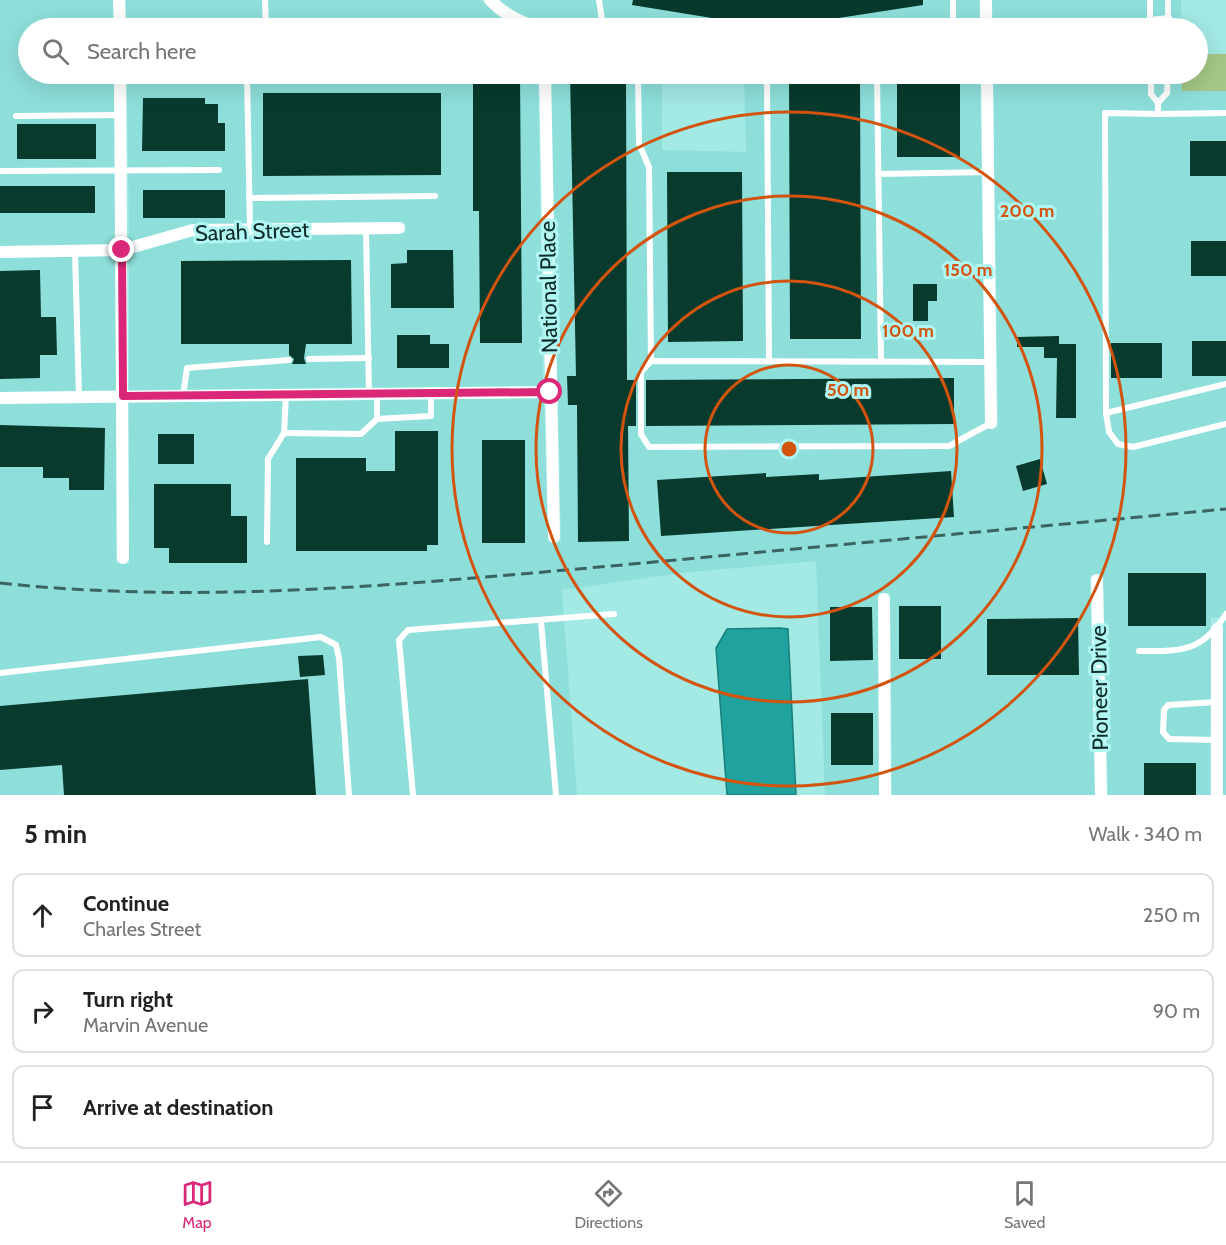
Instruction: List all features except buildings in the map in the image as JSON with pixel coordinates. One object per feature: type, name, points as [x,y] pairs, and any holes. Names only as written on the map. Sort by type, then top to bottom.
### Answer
[{"type":"street","points":[[119,0],[120,18]]},
{"type":"street","points":[[490,0],[501,11],[514,18]]},
{"type":"street","points":[[986,0],[986,18]]},
{"type":"street","points":[[120,84],[123,558]]},
{"type":"street","name":"National Place","points":[[545,84],[554,537]]},
{"type":"street","points":[[987,84],[991,423]]},
{"type":"street","name":"Sarah Street","points":[[0,252],[122,250],[193,230],[399,228]]},
{"type":"street","points":[[0,398],[550,392]]},
{"type":"street","name":"Pioneer Drive","points":[[1097,580],[1101,795]]},
{"type":"street","points":[[884,599],[885,795]]},
{"type":"street","points":[[1217,629],[1217,795]]},
{"type":"lane","points":[[265,0],[266,18]]},
{"type":"lane","points":[[599,0],[602,18]]},
{"type":"lane","points":[[953,0],[953,18]]},
{"type":"lane","points":[[1149,18],[1150,0]]},
{"type":"lane","points":[[1168,0],[1169,18]]},
{"type":"lane","points":[[246,84],[250,230]]},
{"type":"lane","points":[[638,84],[639,144],[649,167],[651,361],[641,372],[641,434],[649,447],[949,446],[991,423]]},
{"type":"lane","points":[[767,84],[769,361]]},
{"type":"lane","points":[[877,84],[881,361]]},
{"type":"lane","points":[[1151,84],[1151,94],[1158,103],[1158,114]]},
{"type":"lane","points":[[1158,103],[1167,93],[1167,84]]},
{"type":"lane","points":[[1226,113],[1105,113],[1106,413],[1109,432],[1118,444],[1133,447],[1226,424]]},
{"type":"lane","points":[[16,116],[121,115]]},
{"type":"lane","points":[[0,171],[219,170]]},
{"type":"lane","points":[[878,174],[989,172]]},
{"type":"lane","points":[[249,198],[435,196]]},
{"type":"lane","points":[[366,228],[369,358],[377,419]]},
{"type":"lane","points":[[75,251],[79,397]]},
{"type":"lane","points":[[309,359],[369,358]]},
{"type":"lane","points":[[183,396],[187,368],[289,360]]},
{"type":"lane","points":[[651,361],[990,362]]},
{"type":"lane","points":[[1106,413],[1226,384]]},
{"type":"lane","points":[[284,433],[361,434],[377,419],[431,416],[430,392]]},
{"type":"lane","points":[[267,542],[268,459],[284,433],[286,395]]},
{"type":"lane","points":[[413,795],[399,640],[408,630],[614,614]]},
{"type":"lane","points":[[1139,651],[1186,651],[1217,629],[1226,614]]},
{"type":"lane","points":[[541,621],[556,795]]},
{"type":"lane","points":[[0,673],[321,637],[336,645],[339,657],[349,795]]},
{"type":"lane","points":[[1217,702],[1168,705],[1164,710],[1163,732],[1169,740],[1217,740]]},
{"type":"shaded area","points":[[0,0],[113,0],[113,18],[18,18],[18,84],[114,84],[116,245],[0,246]]},
{"type":"shaded area","points":[[126,0],[482,0],[501,18],[126,18]]},
{"type":"shaded area","points":[[498,0],[979,0],[980,18],[526,18]]},
{"type":"shaded area","points":[[992,0],[1181,0],[1181,18],[993,18]]},
{"type":"shaded area","points":[[127,84],[538,84],[543,386],[129,390],[129,255],[194,236],[405,233],[405,222],[193,224],[129,243]]},
{"type":"shaded area","points":[[551,84],[662,84],[662,150],[746,152],[744,84],[980,84],[985,429],[998,428],[993,84],[1182,84],[1182,91],[1226,91],[1226,795],[1223,795],[1223,618],[1211,617],[1210,795],[1108,795],[1103,574],[1090,575],[1095,795],[892,795],[890,593],[878,593],[879,795],[825,795],[816,561],[680,573],[562,590],[577,795],[0,795],[0,404],[116,402],[116,563],[129,564],[129,401],[544,398],[548,542],[561,542]]},
{"type":"shaded area","points":[[116,256],[116,390],[0,392],[0,258]]},
{"type":"shaded area","points":[[727,629],[788,629],[796,795],[727,795],[716,648]]},
{"type":"green space","points":[[1208,54],[1226,54],[1226,91],[1182,91],[1182,84],[1208,84]]},
{"type":"railway","points":[[0,583],[153,592],[306,590],[611,566],[1226,509]]},
{"type":"route","points":[[122,250],[123,396],[550,392]]}]
